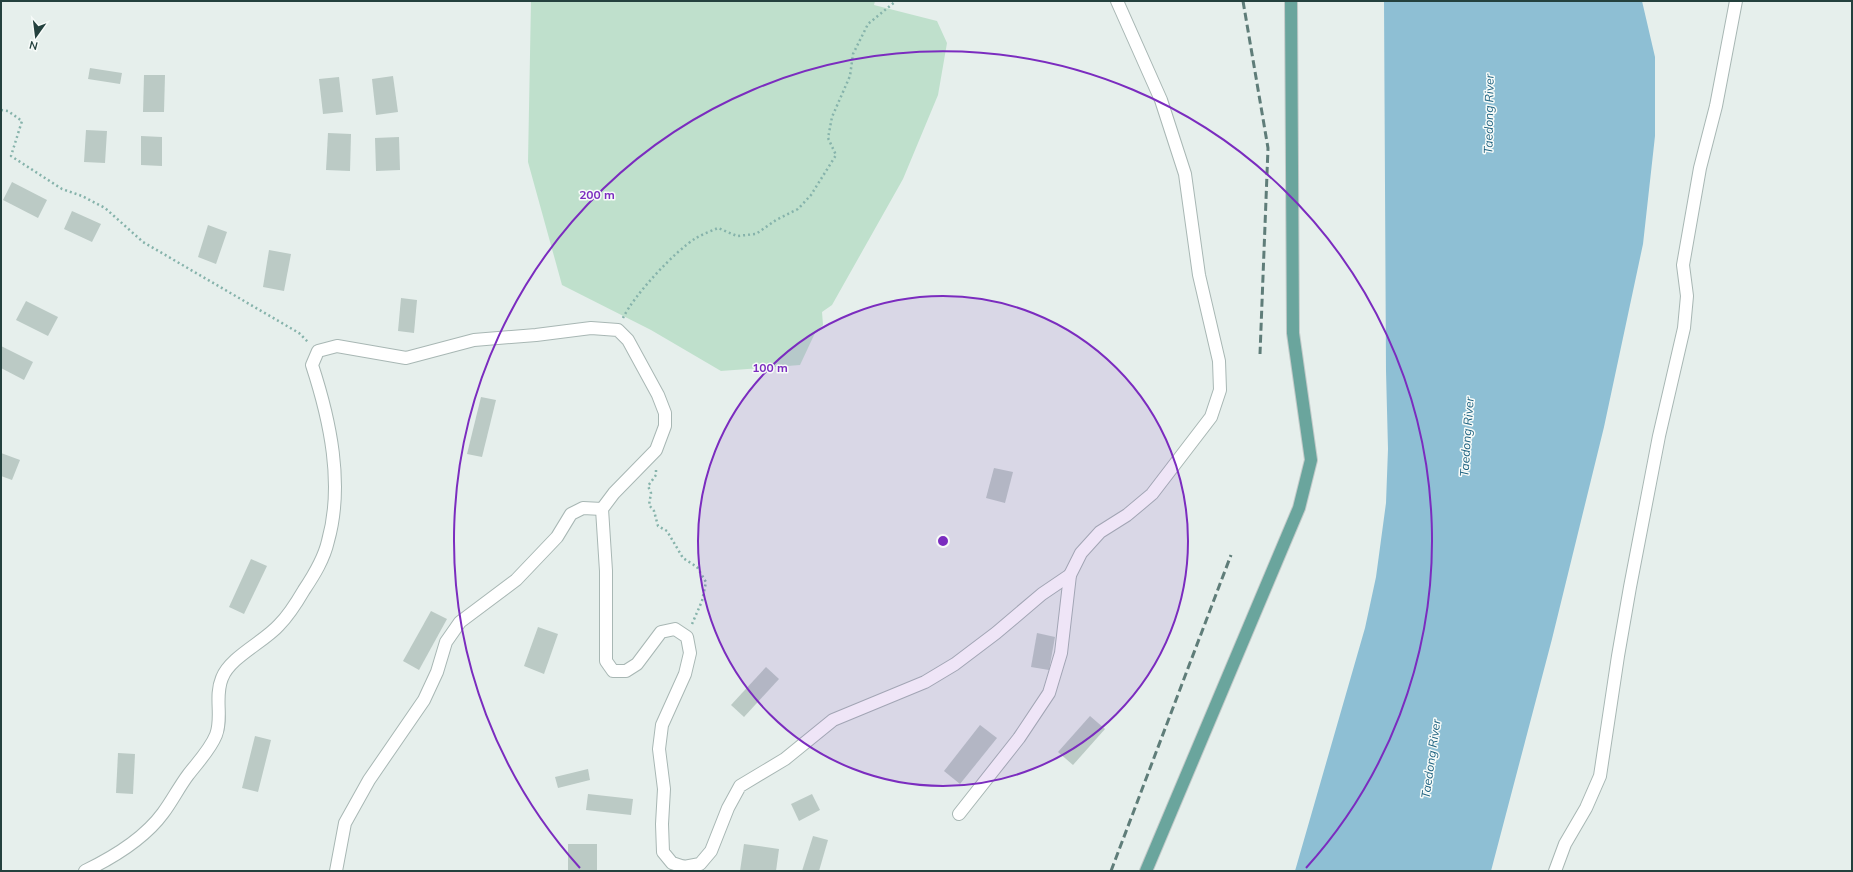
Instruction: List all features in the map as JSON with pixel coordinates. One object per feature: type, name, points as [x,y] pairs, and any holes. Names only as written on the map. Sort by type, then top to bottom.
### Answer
[{"type":"main road","points":[[1146,871],[1300,508],[1311,460],[1293,333],[1291,1]]},
{"type":"street","points":[[959,814],[1019,738],[1049,692],[1061,653],[1070,575],[1081,553],[1100,532],[1127,515],[1152,494],[1211,417],[1220,390],[1219,361],[1199,275],[1185,174],[1160,100],[1117,1]]},
{"type":"street","points":[[1555,871],[1565,844],[1586,808],[1600,776],[1630,587],[1659,436],[1684,328],[1687,296],[1684,265],[1700,168],[1716,106],[1736,1]]},
{"type":"street","points":[[85,871],[125,849],[146,832],[163,814],[216,735],[220,712],[218,695],[222,677],[233,662],[269,636],[281,624],[316,572],[328,542],[334,506],[335,473],[330,439],[318,383],[312,365],[318,351],[337,346],[406,358],[474,340],[536,335],[592,328],[618,330],[628,340],[658,395],[665,413],[665,426],[656,450],[614,493],[602,509],[606,571],[606,661],[613,671],[626,671],[637,664],[661,632],[675,629],[686,637],[690,653],[685,674],[662,725],[659,749],[664,790],[662,824],[663,852],[672,864],[684,866],[700,864],[711,851],[728,808],[740,786],[785,759],[834,720],[925,682],[955,664],[996,633],[1042,594],[1070,575]]},
{"type":"street","points":[[336,871],[345,823],[369,780],[424,700],[437,672],[446,642],[460,622],[516,580],[557,537],[571,514],[583,508],[602,509]]},
{"type":"path","points":[[618,330],[625,314],[662,267],[696,238],[718,228],[737,236],[756,234],[776,220],[798,209],[811,195],[836,155],[828,138],[832,117],[850,76],[853,54],[868,24],[896,1]]},
{"type":"path","points":[[1,110],[8,111],[22,121],[11,156],[62,189],[82,196],[105,208],[143,242],[299,333],[318,351]]},
{"type":"path","points":[[656,450],[656,475],[648,486],[651,493],[649,505],[654,511],[658,526],[667,532],[683,558],[697,567],[706,582],[702,602],[686,637]]},
{"type":"green space","points":[[531,1],[875,1],[874,5],[937,21],[947,43],[938,95],[903,179],[832,305],[822,312],[823,325],[815,333],[800,365],[721,371],[651,330],[562,285],[528,162]]},
{"type":"water","name":"Taedong River","points":[[1384,1],[1642,1],[1655,57],[1655,136],[1643,244],[1604,427],[1552,639],[1491,871],[1295,871],[1365,628],[1376,577],[1386,503],[1388,449],[1386,371]]},
{"type":"building","points":[[90,68],[122,73],[120,84],[88,79]]},
{"type":"building","points":[[144,75],[165,75],[164,112],[143,112]]},
{"type":"building","points":[[393,76],[398,112],[376,115],[372,79]]},
{"type":"building","points":[[339,77],[343,112],[323,114],[319,79]]},
{"type":"building","points":[[86,130],[107,131],[105,163],[84,162]]},
{"type":"building","points":[[328,133],[351,134],[350,171],[326,170]]},
{"type":"building","points":[[141,136],[162,137],[162,166],[141,165]]},
{"type":"building","points":[[399,137],[400,170],[376,171],[375,138]]},
{"type":"building","points":[[12,182],[47,200],[38,218],[3,200]]},
{"type":"building","points":[[72,211],[101,224],[92,242],[64,229]]},
{"type":"building","points":[[208,225],[227,232],[216,264],[198,257]]},
{"type":"building","points":[[269,250],[291,254],[284,291],[263,287]]},
{"type":"building","points":[[401,298],[417,300],[414,333],[398,331]]},
{"type":"building","points":[[26,301],[58,317],[48,336],[16,320]]},
{"type":"building","points":[[1,346],[33,362],[24,380],[1,368]]},
{"type":"building","points":[[481,397],[496,400],[482,457],[467,454]]},
{"type":"building","points":[[1,453],[20,460],[12,480],[1,476]]},
{"type":"building","points":[[994,468],[1013,472],[1005,503],[986,498]]},
{"type":"building","points":[[251,559],[267,566],[244,614],[229,607]]},
{"type":"building","points":[[431,611],[447,619],[419,670],[403,661]]},
{"type":"building","points":[[538,627],[558,634],[544,674],[524,666]]},
{"type":"building","points":[[1037,633],[1055,637],[1049,670],[1031,667]]},
{"type":"building","points":[[766,667],[779,679],[744,717],[731,705]]},
{"type":"building","points":[[1090,716],[1105,729],[1073,765],[1058,752]]},
{"type":"building","points":[[980,725],[997,738],[960,784],[944,771]]},
{"type":"building","points":[[255,736],[271,740],[258,792],[242,788]]},
{"type":"building","points":[[118,753],[135,754],[133,794],[116,793]]},
{"type":"building","points":[[588,769],[590,780],[558,788],[555,777]]},
{"type":"building","points":[[588,794],[633,799],[631,815],[586,810]]},
{"type":"building","points":[[812,794],[820,810],[799,821],[791,804]]},
{"type":"building","points":[[813,836],[828,840],[819,871],[802,871]]},
{"type":"building","points":[[568,844],[597,844],[597,871],[568,871]]},
{"type":"building","points":[[744,844],[779,849],[776,871],[740,871]]},
{"type":"railway","points":[[1243,1],[1268,148],[1260,354]]},
{"type":"railway","points":[[1111,871],[1231,555]]}]
